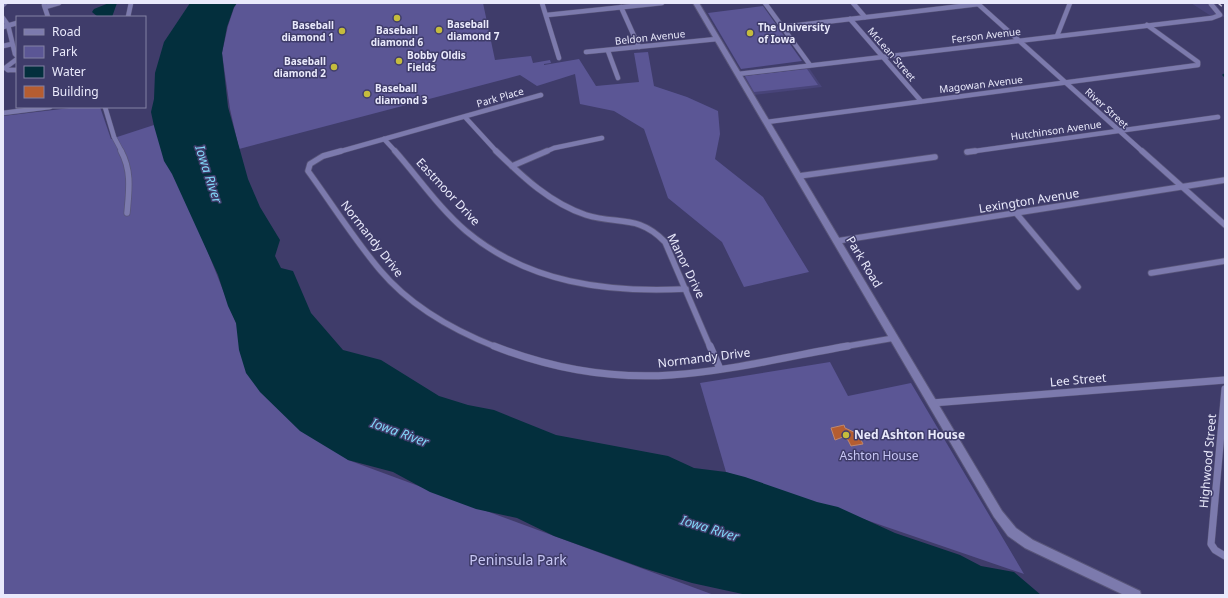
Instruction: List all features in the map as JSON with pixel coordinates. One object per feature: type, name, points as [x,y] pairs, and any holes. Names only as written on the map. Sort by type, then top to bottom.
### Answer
[{"type":"street","points":[[48,16],[44,5],[59,3]]},
{"type":"street","points":[[128,16],[131,3]]},
{"type":"street","points":[[542,3],[547,15],[559,58]]},
{"type":"street","points":[[547,15],[662,3]]},
{"type":"street","name":"Park Road","points":[[696,3],[998,514],[1012,532],[1040,550],[1136,595]]},
{"type":"street","points":[[765,3],[810,65]]},
{"type":"street","name":"McLean Street","points":[[853,3],[865,17]]},
{"type":"street","points":[[1057,36],[1070,3]]},
{"type":"street","points":[[782,27],[978,4]]},
{"type":"street","name":"River Street","points":[[978,4],[1225,225]]},
{"type":"street","name":"Ferson Avenue","points":[[738,74],[1216,17],[1220,15],[1219,12],[1210,4]]},
{"type":"street","points":[[621,7],[639,47]]},
{"type":"street","points":[[3,18],[16,55]]},
{"type":"street","name":"McLean Street","points":[[850,19],[921,101]]},
{"type":"street","points":[[6,26],[16,23]]},
{"type":"street","name":"Magowan Avenue","points":[[766,122],[1198,65],[1198,62],[1147,25]]},
{"type":"street","name":"Beldon Avenue","points":[[586,52],[717,39]]},
{"type":"street","points":[[3,46],[12,44]]},
{"type":"street","points":[[608,51],[618,78]]},
{"type":"street","points":[[5,70],[9,62],[16,58]]},
{"type":"street","points":[[4,61],[5,70]]},
{"type":"street","points":[[5,70],[16,70]]},
{"type":"street","name":"Park Place","points":[[465,117],[541,95]]},
{"type":"street","points":[[3,113],[42,108]]},
{"type":"street","points":[[105,108],[114,137],[126,160],[130,182],[127,213]]},
{"type":"street","name":"Normandy Drive","points":[[465,117],[317,158],[310,164],[308,171],[391,283],[421,308],[468,336],[495,347],[541,362],[566,368],[643,375],[682,374],[720,369],[894,338]]},
{"type":"street","name":"Manor Drive","points":[[465,117],[470,124],[512,166],[539,190],[566,206],[596,217],[641,223],[654,230],[665,242],[720,369]]},
{"type":"street","name":"Hutchinson Avenue","points":[[967,152],[1218,117]]},
{"type":"street","points":[[512,166],[554,148],[602,138]]},
{"type":"street","name":"Eastmoor Drive","points":[[384,139],[466,230],[491,249],[517,264],[558,279],[597,288],[632,291],[686,289]]},
{"type":"street","points":[[799,176],[935,157]]},
{"type":"street","name":"Lexington Avenue","points":[[837,241],[1225,180]]},
{"type":"street","points":[[1016,213],[1078,286]]},
{"type":"street","points":[[1151,273],[1225,261]]},
{"type":"street","name":"Lee Street","points":[[932,403],[1225,380]]},
{"type":"street","name":"Highwood Street","points":[[1225,389],[1221,485],[1212,536],[1213,548],[1225,556]]},
{"type":"shaded area","points":[[1191,3],[1215,3],[1225,17],[1211,16]]},
{"type":"shaded area","name":"The University of Iowa","points":[[809,68],[822,87],[754,95],[744,77]]},
{"type":"green space","points":[[237,3],[483,3],[495,60],[531,56],[533,63],[550,60],[551,63],[544,65],[579,59],[596,86],[639,82],[634,53],[648,52],[654,86],[687,97],[718,111],[720,134],[715,159],[763,197],[809,272],[744,287],[722,242],[668,198],[644,129],[614,111],[580,104],[575,74],[537,86],[520,75],[239,149],[230,109],[222,53],[228,26]]},
{"type":"green space","name":"The University of Iowa","points":[[763,6],[802,61],[741,69],[708,13]]},
{"type":"green space","name":"The University of Iowa","points":[[807,69],[818,85],[754,92],[745,76]]},
{"type":"green space","name":"Peninsula Park","points":[[70,108],[100,108],[111,139],[157,124],[236,323],[348,460],[714,595],[3,595],[3,116]]},
{"type":"green space","name":"Ashton House","points":[[830,362],[848,396],[911,383],[1024,574],[726,472],[700,383]]},
{"type":"water","points":[[109,3],[117,3],[112,16],[97,16],[92,12],[94,9]]},
{"type":"water","name":"Iowa River","points":[[190,3],[237,3],[234,7],[227,27],[222,53],[228,107],[248,179],[260,207],[280,240],[275,256],[281,268],[293,271],[311,313],[343,350],[381,360],[439,396],[468,405],[494,410],[556,435],[668,456],[694,468],[726,472],[745,477],[817,502],[838,507],[895,533],[960,555],[981,566],[1014,572],[1041,595],[747,595],[692,583],[643,568],[554,536],[517,518],[476,509],[430,492],[393,472],[348,460],[300,431],[260,392],[246,373],[239,350],[236,323],[228,306],[218,275],[172,174],[164,161],[154,126],[151,112],[154,99],[155,73],[164,42]]},
{"type":"building","name":"Ned Ashton House","points":[[844,425],[845,428],[858,434],[863,444],[851,446],[848,440],[843,437],[835,440],[831,428]]},
{"type":"waterway","points":[[1225,74],[1223,75],[1225,77]]},
{"type":"railway","points":[[1218,3],[1225,9]]},
{"type":"place","name":"Baseball diamond 6","points":[[397,18]]},
{"type":"place","name":"Baseball diamond 7","points":[[439,30]]},
{"type":"place","name":"Baseball diamond 1","points":[[342,31]]},
{"type":"place","name":"The University of Iowa","points":[[750,33]]},
{"type":"place","name":"Bobby Oldis Fields","points":[[399,61]]},
{"type":"place","name":"Baseball diamond 2","points":[[334,67]]},
{"type":"place","name":"Baseball diamond 3","points":[[367,94]]},
{"type":"place","name":"Ned Ashton House","points":[[846,435]]}]
